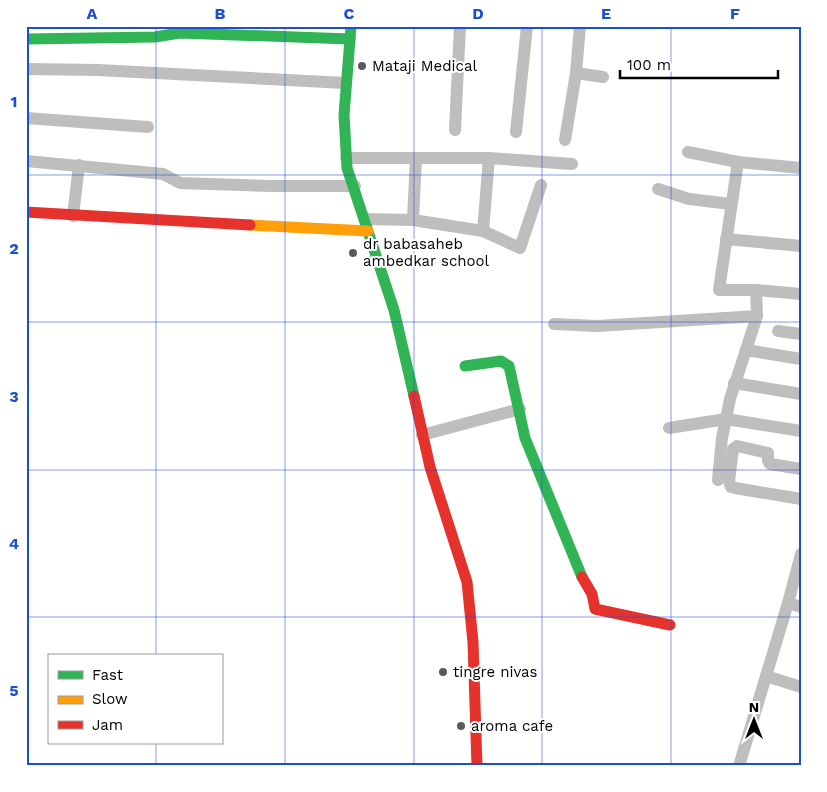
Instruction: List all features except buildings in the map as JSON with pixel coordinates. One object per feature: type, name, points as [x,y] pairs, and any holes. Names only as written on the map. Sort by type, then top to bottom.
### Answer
[{"type":"street","points":[[351,26],[342,122],[346,158],[394,310],[430,467],[467,582],[473,642],[477,766]]},
{"type":"street","points":[[455,130],[460,26]]},
{"type":"street","points":[[516,132],[527,26]]},
{"type":"street","points":[[564,140],[576,73],[580,26]]},
{"type":"street","points":[[26,38],[155,37],[180,33],[350,39]]},
{"type":"street","points":[[26,69],[98,70],[345,83]]},
{"type":"street","points":[[576,73],[602,77]]},
{"type":"street","points":[[26,118],[148,127]]},
{"type":"street","points":[[688,152],[738,162],[801,168]]},
{"type":"street","points":[[346,158],[489,158],[572,164]]},
{"type":"street","points":[[413,220],[416,158]]},
{"type":"street","points":[[483,231],[489,158]]},
{"type":"street","points":[[26,161],[163,174],[180,183],[354,186]]},
{"type":"street","points":[[738,162],[719,290],[756,290],[801,294]]},
{"type":"street","points":[[73,216],[79,165]]},
{"type":"street","points":[[26,212],[73,216],[367,225],[413,220],[483,231],[520,248],[541,185]]},
{"type":"street","points":[[658,189],[689,198],[731,204]]},
{"type":"street","points":[[726,239],[801,246]]},
{"type":"street","points":[[718,480],[722,438],[734,384],[757,316],[756,290]]},
{"type":"street","points":[[554,324],[597,326],[757,316]]},
{"type":"street","points":[[778,331],[801,334]]},
{"type":"street","points":[[746,350],[801,359]]},
{"type":"street","points":[[465,366],[495,362],[506,363],[511,372],[525,438],[530,446],[533,461],[586,586],[592,594],[595,609],[612,611],[670,625]]},
{"type":"street","points":[[734,384],[801,394]]},
{"type":"street","points":[[422,435],[520,409]]},
{"type":"street","points":[[669,428],[726,419],[801,431]]},
{"type":"street","points":[[801,469],[770,464],[767,452],[737,446],[733,450],[729,482],[735,488],[801,499]]},
{"type":"street","points":[[739,766],[801,554]]},
{"type":"street","points":[[788,603],[801,607]]},
{"type":"street","points":[[766,676],[801,687]]},
{"type":"traffic: fast","points":[[351,26],[344,115],[347,168],[394,310],[414,396]]},
{"type":"traffic: fast","points":[[26,39],[155,37],[180,33],[350,39]]},
{"type":"traffic: fast","points":[[465,366],[501,361],[509,366],[525,438],[582,577]]},
{"type":"traffic: slow","points":[[250,225],[368,231]]},
{"type":"traffic: jam","points":[[26,212],[250,225]]},
{"type":"traffic: jam","points":[[414,396],[430,467],[467,582],[473,642],[477,766]]},
{"type":"traffic: jam","points":[[582,577],[592,594],[595,609],[670,625]]},
{"type":"place","name":"Mataji Medical","points":[[362,66]]},
{"type":"place","name":"dr babasaheb ambedkar school","points":[[353,253]]},
{"type":"place","name":"tingre nivas","points":[[443,672]]},
{"type":"place","name":"aroma cafe","points":[[461,726]]}]
